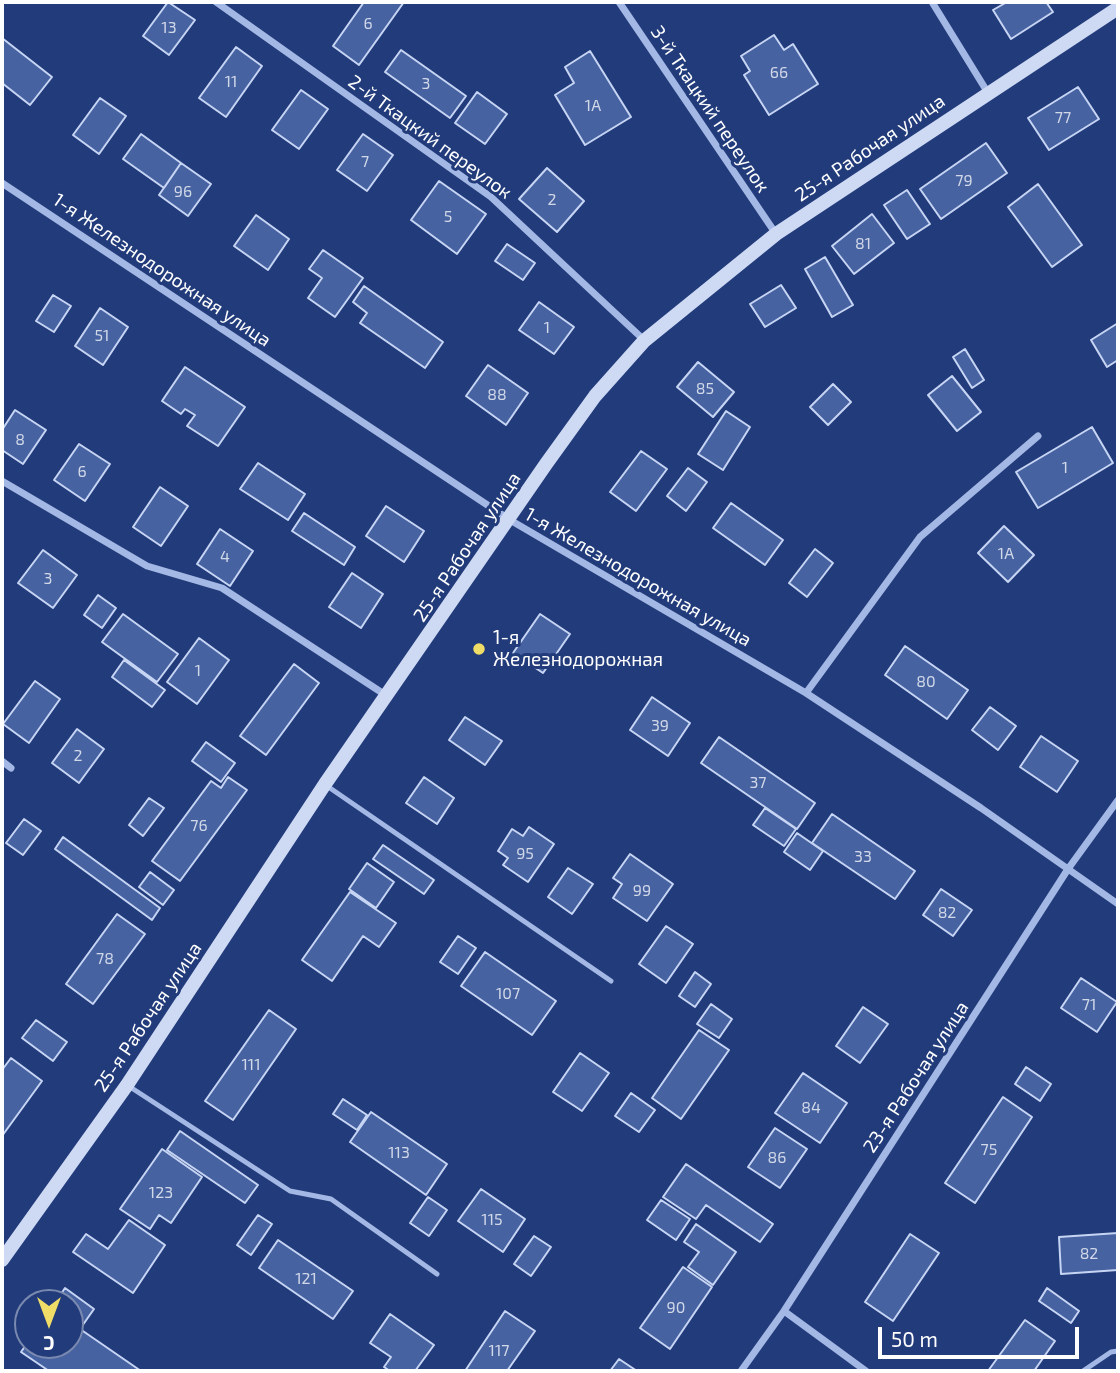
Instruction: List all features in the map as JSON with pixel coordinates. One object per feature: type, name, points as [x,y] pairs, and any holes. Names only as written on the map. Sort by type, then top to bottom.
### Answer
[{"type":"main road","name":"25-я Рабочая улица","points":[[2,1260],[127,1085],[325,784],[595,397],[644,341],[776,234],[1118,8]]},
{"type":"street","name":"2-й Ткацкий переулок","points":[[216,2],[491,197],[644,341]]},
{"type":"street","name":"3-й Ткацкий переулок","points":[[619,2],[776,234]]},
{"type":"street","points":[[932,2],[988,93]]},
{"type":"street","name":"1-я Железнодорожная улица","points":[[2,183],[510,520],[806,693],[981,808],[1118,904]]},
{"type":"street","points":[[806,693],[920,537],[1038,436]]},
{"type":"street","points":[[2,481],[147,566],[222,588],[387,696]]},
{"type":"street","points":[[2,761],[11,768]]},
{"type":"street","name":"23-я Рабочая улица","points":[[741,1371],[784,1311],[1068,869],[1118,800]]},
{"type":"street","points":[[784,1311],[866,1371]]},
{"type":"lane","points":[[325,784],[611,981]]},
{"type":"lane","points":[[127,1085],[290,1191],[331,1199],[437,1274]]},
{"type":"lane","points":[[1083,1371],[1111,1352],[1118,1351]]},
{"type":"building","points":[[168,2],[195,20],[169,55],[143,36]]},
{"type":"building","points":[[364,2],[404,2],[359,65],[333,46]]},
{"type":"building","points":[[1007,2],[1046,2],[1053,12],[1011,39],[993,10]]},
{"type":"building","points":[[774,35],[784,50],[793,44],[818,84],[769,115],[744,75],[750,71],[741,56]]},
{"type":"building","points":[[2,38],[52,77],[30,105],[2,83]]},
{"type":"building","points":[[236,47],[262,66],[226,117],[199,98]]},
{"type":"building","points":[[401,50],[466,96],[450,118],[385,72]]},
{"type":"building","points":[[590,51],[631,117],[585,145],[555,95],[574,83],[565,67]]},
{"type":"building","points":[[1078,87],[1099,119],[1049,150],[1028,118]]},
{"type":"building","points":[[301,90],[328,109],[299,149],[272,130]]},
{"type":"building","points":[[477,92],[507,114],[485,144],[455,123]]},
{"type":"building","points":[[100,98],[126,116],[99,154],[73,135]]},
{"type":"building","points":[[141,134],[181,163],[164,188],[123,159]]},
{"type":"building","points":[[363,134],[393,155],[367,191],[337,170]]},
{"type":"building","points":[[986,143],[1007,173],[941,219],[920,189]]},
{"type":"building","points":[[181,163],[211,184],[188,216],[159,195]]},
{"type":"building","points":[[547,168],[584,201],[557,232],[519,199]]},
{"type":"building","points":[[439,181],[486,214],[457,254],[411,220]]},
{"type":"building","points":[[1038,184],[1082,245],[1052,267],[1008,207]]},
{"type":"building","points":[[907,190],[930,224],[907,239],[884,205]]},
{"type":"building","points":[[872,214],[894,243],[854,274],[832,246]]},
{"type":"building","points":[[256,215],[289,239],[268,270],[234,246]]},
{"type":"building","points":[[507,244],[535,263],[523,280],[495,261]]},
{"type":"building","points":[[323,250],[363,278],[335,317],[308,298],[322,278],[309,269]]},
{"type":"building","points":[[825,257],[853,305],[832,317],[805,269]]},
{"type":"building","points":[[781,285],[796,308],[765,327],[750,304]]},
{"type":"building","points":[[364,286],[443,342],[425,368],[360,323],[367,313],[353,302]]},
{"type":"building","points":[[53,295],[71,306],[54,332],[36,321]]},
{"type":"building","points":[[539,302],[574,327],[554,354],[519,330]]},
{"type":"building","points":[[100,308],[128,327],[103,365],[75,346]]},
{"type":"building","points":[[1118,323],[1118,360],[1107,367],[1091,340]]},
{"type":"building","points":[[965,349],[984,380],[972,388],[953,357]]},
{"type":"building","points":[[698,362],[734,392],[713,417],[677,387]]},
{"type":"building","points":[[488,365],[528,393],[506,425],[466,396]]},
{"type":"building","points":[[185,367],[245,407],[218,446],[187,426],[195,415],[185,409],[181,414],[162,401]]},
{"type":"building","points":[[952,376],[981,412],[957,431],[928,395]]},
{"type":"building","points":[[833,384],[851,402],[828,425],[810,407]]},
{"type":"building","points":[[15,410],[46,430],[23,464],[2,450],[2,430]]},
{"type":"building","points":[[726,411],[750,427],[723,470],[698,454]]},
{"type":"building","points":[[1092,427],[1113,463],[1038,508],[1016,472]]},
{"type":"building","points":[[79,444],[110,464],[85,501],[54,480]]},
{"type":"building","points":[[641,451],[667,469],[636,511],[610,492]]},
{"type":"building","points":[[258,463],[305,494],[288,520],[240,489]]},
{"type":"building","points":[[688,468],[707,482],[686,511],[667,496]]},
{"type":"building","points":[[160,487],[188,506],[161,546],[133,527]]},
{"type":"building","points":[[731,503],[783,540],[765,565],[713,528]]},
{"type":"building","points":[[386,506],[424,531],[404,562],[366,536]]},
{"type":"building","points":[[304,513],[355,547],[344,565],[292,531]]},
{"type":"building","points":[[1004,526],[1034,555],[1008,582],[978,553]]},
{"type":"building","points":[[220,529],[253,551],[230,586],[197,564]]},
{"type":"building","points":[[815,549],[833,563],[807,597],[789,583]]},
{"type":"building","points":[[43,550],[77,575],[53,608],[18,583]]},
{"type":"building","points":[[352,573],[383,594],[361,628],[329,607]]},
{"type":"building","points":[[98,595],[116,608],[102,628],[84,615]]},
{"type":"building","points":[[123,614],[178,654],[157,682],[102,642]]},
{"type":"building","points":[[540,614],[570,634],[543,673],[513,653]]},
{"type":"building","points":[[199,638],[229,660],[197,704],[167,682]]},
{"type":"building","points":[[905,646],[968,690],[947,719],[885,675]]},
{"type":"building","points":[[124,660],[165,690],[152,707],[112,677]]},
{"type":"building","points":[[294,664],[319,683],[266,755],[240,736]]},
{"type":"building","points":[[35,681],[60,699],[29,743],[3,724]]},
{"type":"building","points":[[652,697],[690,723],[668,756],[630,730]]},
{"type":"building","points":[[990,707],[1016,726],[998,750],[972,730]]},
{"type":"building","points":[[465,717],[502,741],[485,765],[449,740]]},
{"type":"building","points":[[77,729],[104,749],[79,783],[52,763]]},
{"type":"building","points":[[1041,736],[1078,761],[1057,792],[1020,767]]},
{"type":"building","points":[[719,737],[815,803],[797,829],[701,763]]},
{"type":"building","points":[[206,742],[235,763],[221,782],[192,761]]},
{"type":"building","points":[[228,777],[247,790],[180,881],[152,861],[211,781],[221,788]]},
{"type":"building","points":[[424,777],[454,798],[437,824],[406,803]]},
{"type":"building","points":[[149,798],[164,808],[143,836],[129,825]]},
{"type":"building","points":[[765,808],[796,829],[784,846],[753,825]]},
{"type":"building","points":[[832,814],[915,871],[895,899],[812,843]]},
{"type":"building","points":[[24,819],[41,831],[23,855],[6,843]]},
{"type":"building","points":[[529,827],[554,844],[528,882],[503,865],[508,858],[498,851],[512,829],[523,836]]},
{"type":"building","points":[[797,833],[823,851],[810,870],[784,852]]},
{"type":"building","points":[[63,837],[160,908],[152,920],[55,849]]},
{"type":"building","points":[[383,845],[434,880],[424,894],[373,859]]},
{"type":"building","points":[[630,854],[673,884],[647,921],[613,898],[622,884],[613,878]]},
{"type":"building","points":[[367,863],[394,882],[376,908],[349,889]]},
{"type":"building","points":[[568,868],[593,884],[572,914],[548,897]]},
{"type":"building","points":[[150,872],[174,890],[163,905],[139,887]]},
{"type":"building","points":[[941,889],[972,910],[953,936],[923,915]]},
{"type":"building","points":[[350,892],[396,923],[379,947],[363,936],[332,981],[302,960]]},
{"type":"building","points":[[117,914],[145,934],[93,1004],[66,984]]},
{"type":"building","points":[[666,926],[693,944],[666,983],[639,964]]},
{"type":"building","points":[[458,936],[476,948],[458,974],[440,962]]},
{"type":"building","points":[[485,952],[556,1001],[532,1035],[461,986]]},
{"type":"building","points":[[695,972],[711,984],[695,1007],[679,996]]},
{"type":"building","points":[[1081,978],[1117,1002],[1097,1032],[1061,1008]]},
{"type":"building","points":[[711,1004],[732,1019],[719,1038],[697,1024]]},
{"type":"building","points":[[863,1007],[888,1024],[860,1063],[836,1046]]},
{"type":"building","points":[[269,1010],[296,1029],[233,1120],[205,1101]]},
{"type":"building","points":[[36,1020],[67,1042],[53,1061],[22,1038]]},
{"type":"building","points":[[699,1030],[729,1050],[681,1119],[652,1098]]},
{"type":"building","points":[[580,1053],[609,1073],[582,1111],[553,1092]]},
{"type":"building","points":[[11,1058],[42,1081],[2,1136],[2,1070]]},
{"type":"building","points":[[1026,1067],[1051,1084],[1040,1101],[1015,1084]]},
{"type":"building","points":[[803,1073],[847,1103],[820,1143],[775,1113]]},
{"type":"building","points":[[631,1093],[655,1110],[639,1132],[615,1116]]},
{"type":"building","points":[[1003,1097],[1032,1117],[975,1203],[945,1183]]},
{"type":"building","points":[[343,1099],[367,1115],[357,1130],[333,1114]]},
{"type":"building","points":[[371,1112],[447,1164],[426,1195],[350,1142]]},
{"type":"building","points":[[775,1128],[807,1149],[780,1188],[748,1167]]},
{"type":"building","points":[[180,1131],[258,1185],[245,1203],[167,1150]]},
{"type":"building","points":[[162,1149],[202,1177],[171,1223],[159,1215],[150,1229],[120,1209]]},
{"type":"building","points":[[686,1164],[773,1224],[760,1242],[706,1205],[696,1219],[663,1197]]},
{"type":"building","points":[[481,1189],[525,1219],[503,1252],[458,1221]]},
{"type":"building","points":[[428,1197],[447,1210],[429,1236],[410,1223]]},
{"type":"building","points":[[661,1200],[690,1219],[676,1240],[647,1220]]},
{"type":"building","points":[[258,1215],[272,1224],[251,1255],[237,1245]]},
{"type":"building","points":[[129,1220],[165,1245],[133,1293],[73,1252],[86,1234],[108,1249]]},
{"type":"building","points":[[696,1224],[736,1252],[713,1285],[688,1267],[699,1252],[684,1242]]},
{"type":"building","points":[[1118,1233],[1118,1270],[1061,1274],[1059,1237]]},
{"type":"building","points":[[910,1234],[939,1253],[893,1321],[865,1302]]},
{"type":"building","points":[[534,1236],[551,1247],[531,1276],[514,1264]]},
{"type":"building","points":[[278,1240],[353,1291],[333,1319],[259,1268]]},
{"type":"building","points":[[683,1267],[712,1287],[670,1349],[640,1328]]},
{"type":"building","points":[[1047,1288],[1079,1311],[1071,1323],[1039,1301]]},
{"type":"building","points":[[84,1302],[94,1309],[84,1323]]},
{"type":"building","points":[[505,1311],[535,1331],[507,1371],[465,1371]]},
{"type":"building","points":[[390,1314],[434,1345],[415,1371],[390,1371],[384,1367],[391,1357],[370,1343]]},
{"type":"building","points":[[1025,1320],[1055,1341],[1034,1371],[988,1371]]},
{"type":"building","points":[[84,1332],[141,1371],[49,1371],[31,1359],[84,1359]]},
{"type":"building","points":[[619,1359],[637,1371],[610,1371]]},
{"type":"place","name":"1-я Железнодорожная","points":[[479,649]]}]
